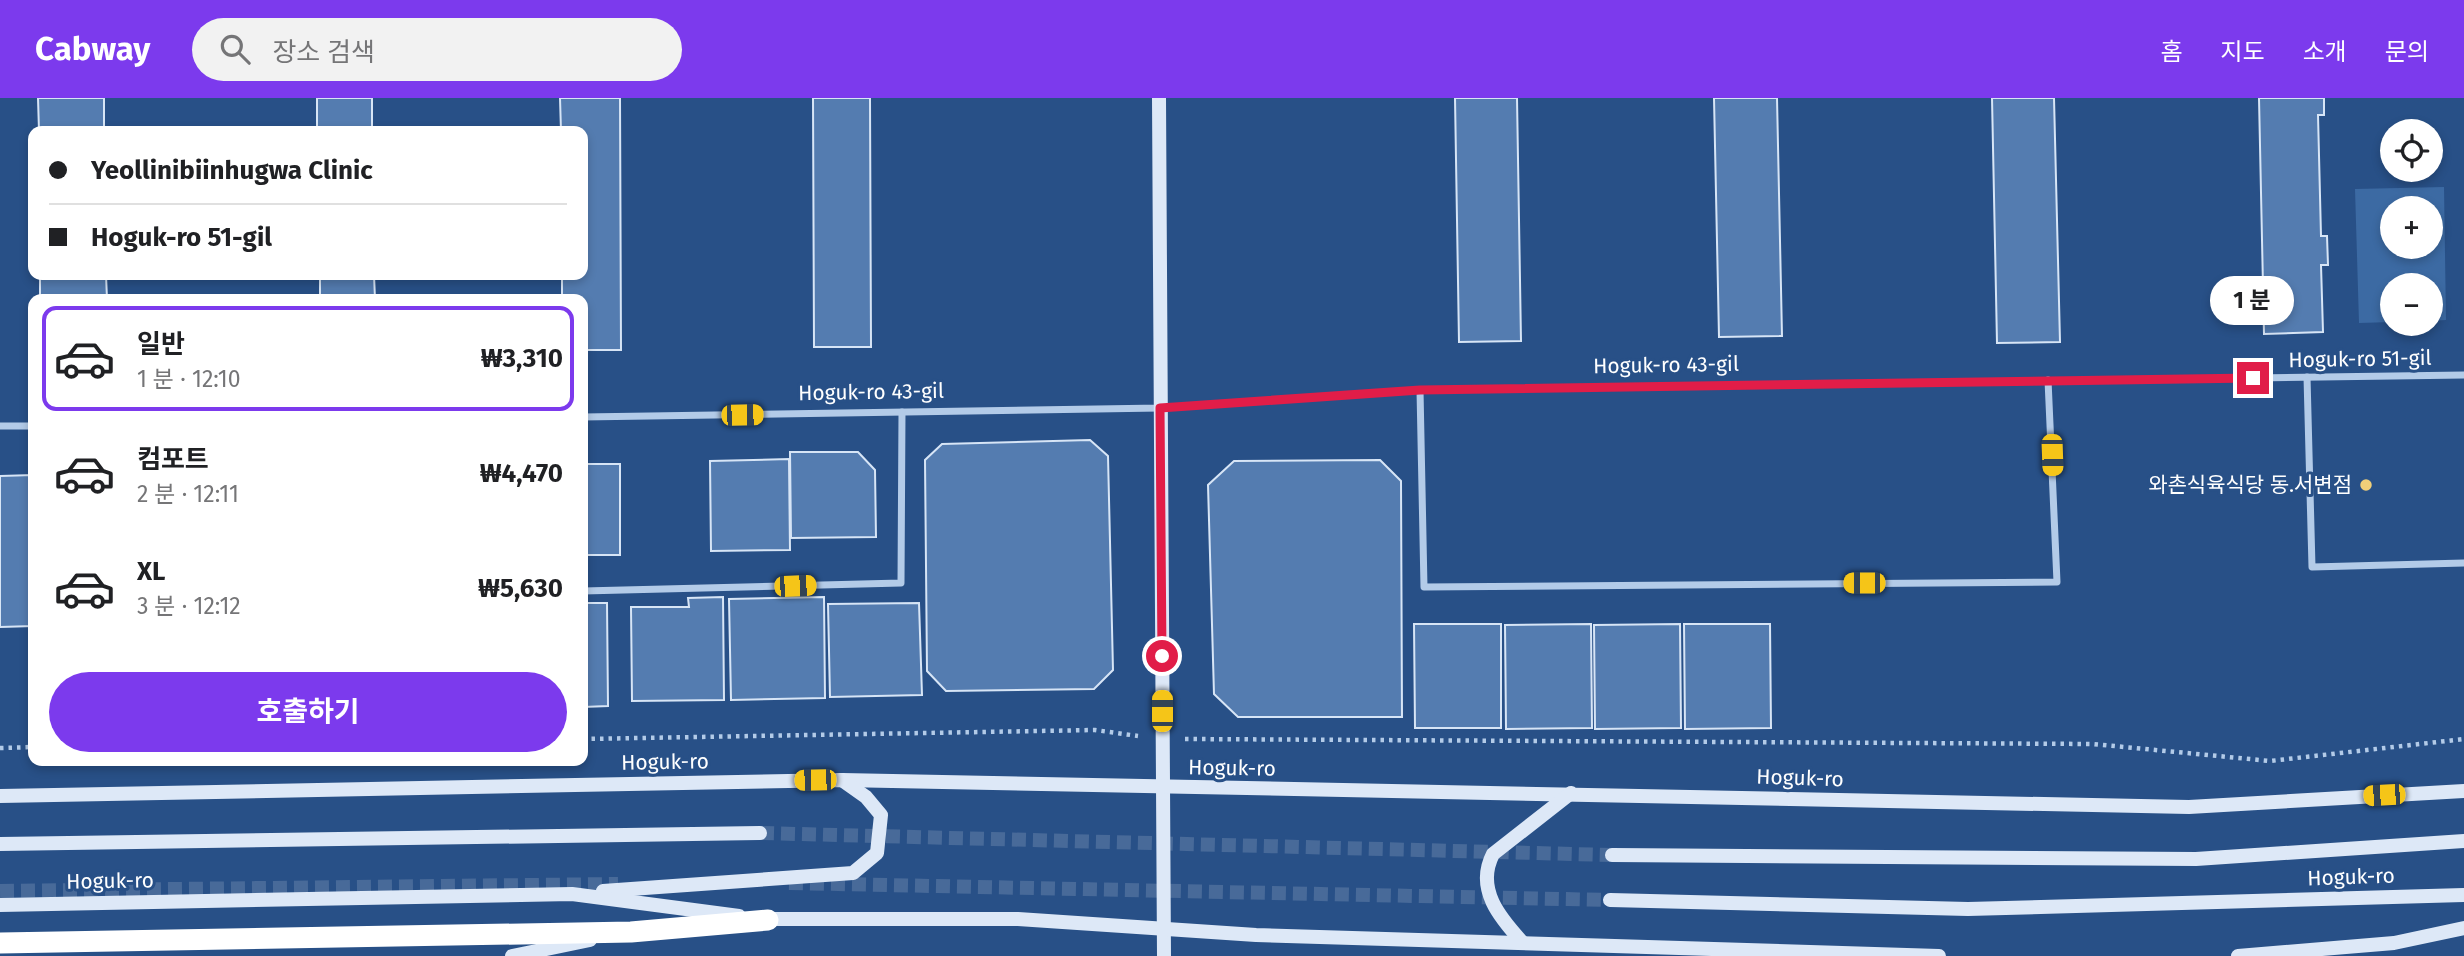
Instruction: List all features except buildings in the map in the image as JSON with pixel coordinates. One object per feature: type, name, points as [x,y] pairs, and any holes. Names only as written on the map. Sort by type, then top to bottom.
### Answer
[{"type":"highway","points":[[0,943],[631,932],[768,920]]},
{"type":"main road","points":[[1159,98],[1164,956]]},
{"type":"main road","points":[[572,894],[853,873],[877,853],[881,815],[866,797],[842,780]]},
{"type":"main road","name":"Hoguk-ro","points":[[0,796],[842,780],[2189,807],[2464,791]]},
{"type":"main road","points":[[1523,943],[1497,915],[1489,893],[1485,869],[1493,854],[1571,793]]},
{"type":"main road","name":"Hoguk-ro","points":[[0,844],[760,833]]},
{"type":"main road","name":"Hoguk-ro","points":[[1612,855],[2196,859],[2464,841]]},
{"type":"main road","name":"Hoguk-ro","points":[[0,905],[572,894],[768,920],[1018,919],[1256,935],[1939,956]]},
{"type":"main road","name":"Hoguk-ro","points":[[1609,900],[1968,909],[2464,895]]},
{"type":"main road","points":[[2238,956],[2394,943],[2464,928]]},
{"type":"main road","points":[[512,956],[631,932]]},
{"type":"street","name":"Hoguk-ro 51-gil","points":[[2173,380],[2464,374]]},
{"type":"street","points":[[2307,377],[2312,567],[2464,563]]},
{"type":"street","points":[[1420,390],[1424,587],[2057,582],[2048,380]]},
{"type":"street","name":"Hoguk-ro 43-gil","points":[[588,417],[1160,408],[1420,390],[2173,380]]},
{"type":"street","points":[[588,591],[901,583],[902,412]]},
{"type":"street","points":[[0,426],[28,426]]},
{"type":"path","points":[[588,738],[1095,730],[1162,739],[2093,744],[2270,761],[2464,739]]},
{"type":"path","points":[[0,748],[28,747]]},
{"type":"shaded area","points":[[2444,187],[2446,320],[2443,320],[2443,273],[2380,273],[2380,322],[2359,323],[2355,189]]},
{"type":"tunnel","points":[[760,833],[1612,855]]},
{"type":"tunnel","points":[[789,883],[1610,900]]},
{"type":"tunnel","points":[[0,891],[618,884]]},
{"type":"place","name":"와촌식육식당 동.서변점","points":[[2366,485]]},
{"type":"route","points":[[1162,656],[1160,408],[1420,390],[2253,378]]}]
